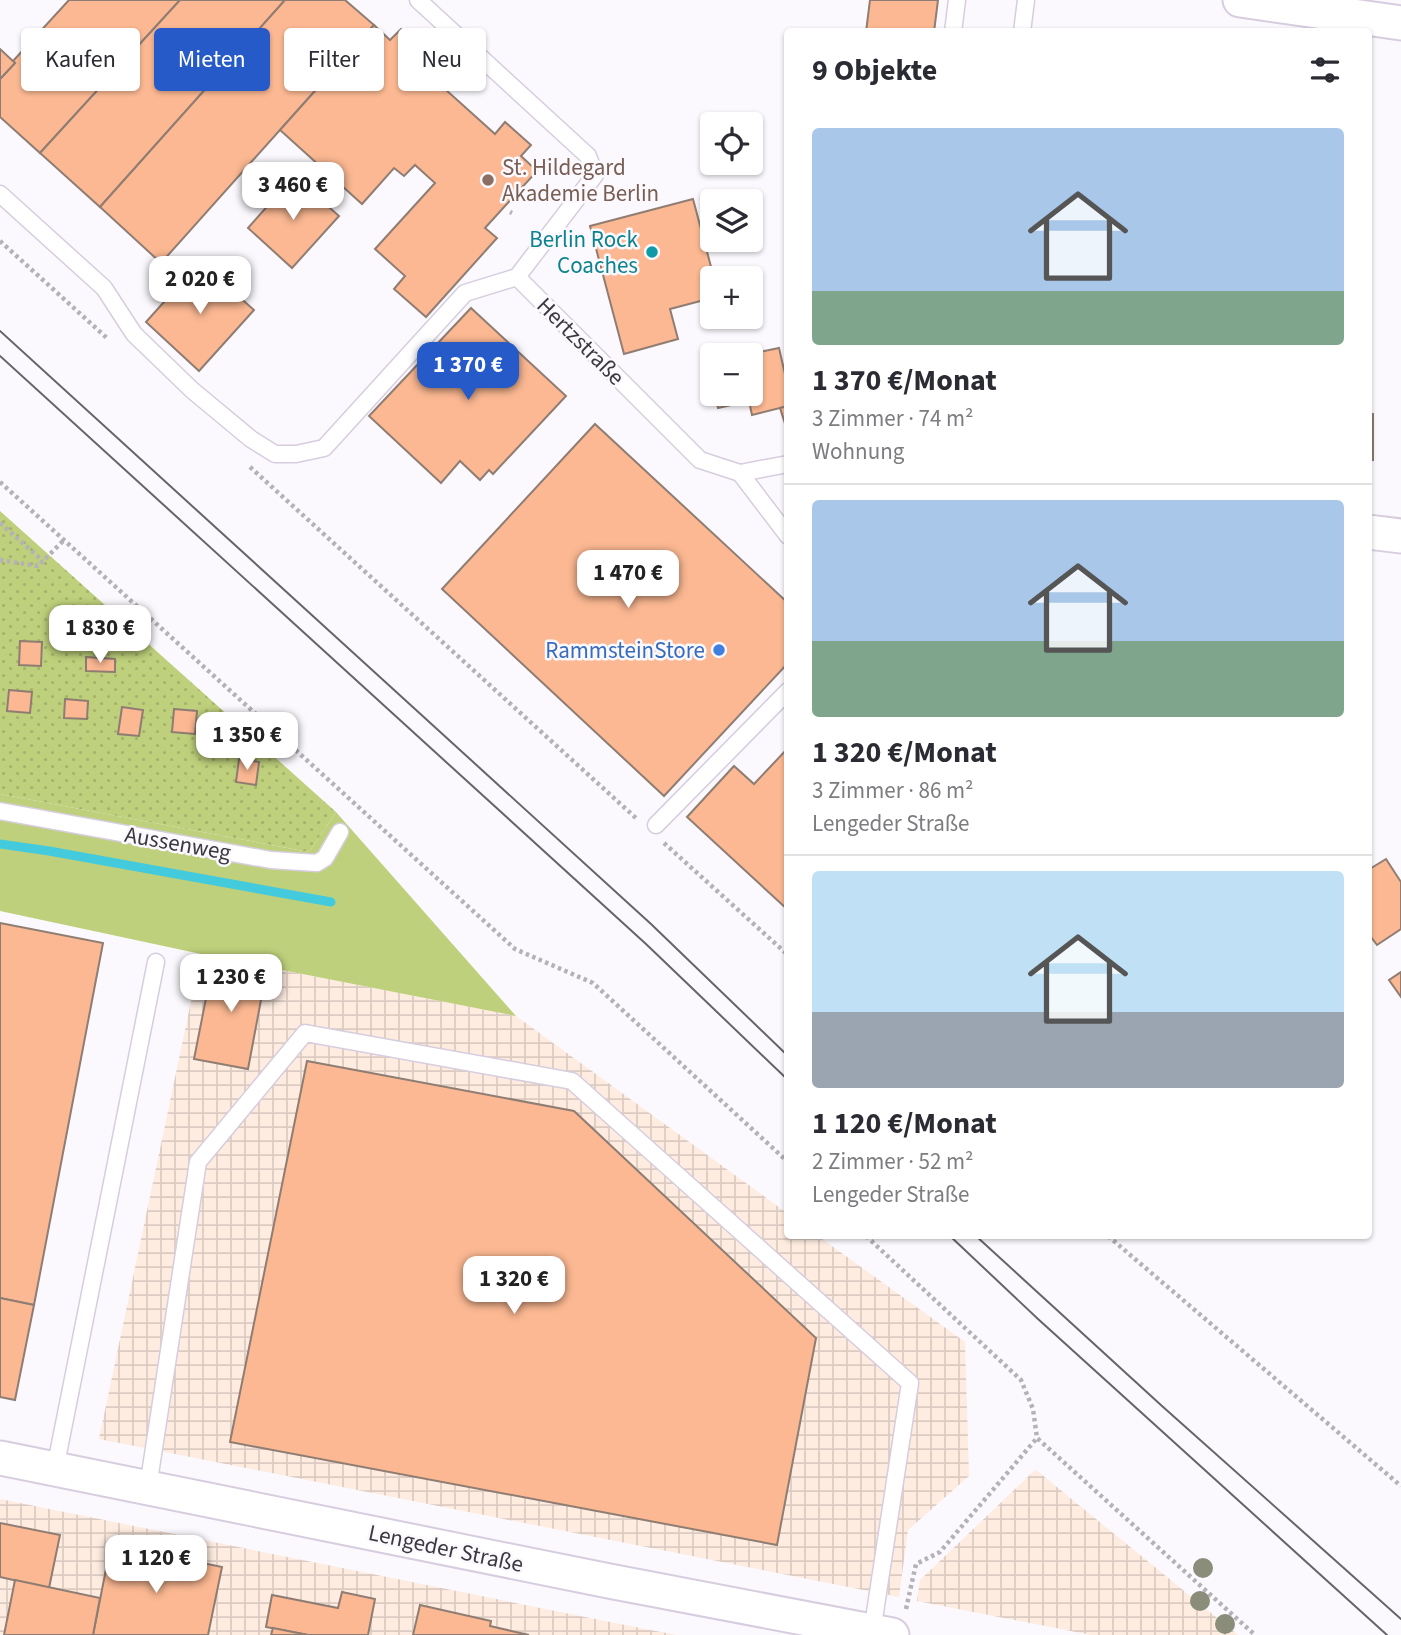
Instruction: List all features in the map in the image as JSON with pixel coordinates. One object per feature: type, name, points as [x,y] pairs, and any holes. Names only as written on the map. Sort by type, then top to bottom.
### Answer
[{"type":"street","points":[[1240,0],[1401,23]]},
{"type":"street","points":[[1372,532],[1401,536]]},
{"type":"street","name":"Lengeder Straße","points":[[0,1458],[609,1581],[889,1628]]},
{"type":"lane","points":[[0,194],[104,288],[134,334],[144,344],[192,390],[251,439],[275,454],[296,454],[324,448],[465,293],[517,277],[595,175],[588,156],[418,0]]},
{"type":"lane","points":[[954,28],[957,0]]},
{"type":"lane","points":[[1022,28],[1026,0]]},
{"type":"lane","name":"Hertzstraße","points":[[517,277],[700,460],[740,473],[784,465]]},
{"type":"lane","points":[[740,473],[784,531]]},
{"type":"lane","points":[[653,829],[784,695]]},
{"type":"lane","name":"Aussenweg","points":[[0,811],[271,860],[306,863],[317,863],[325,858],[340,832]]},
{"type":"lane","points":[[55,1469],[156,962]]},
{"type":"lane","points":[[148,1487],[198,1162],[305,1033],[572,1081],[910,1382],[889,1628]]},
{"type":"path","points":[[272,488],[278,481]]},
{"type":"path","points":[[0,482],[514,948],[593,982],[784,1159]]},
{"type":"path","points":[[0,523],[43,561]]},
{"type":"path","points":[[0,560],[38,566],[64,540]]},
{"type":"path","points":[[428,629],[653,829],[784,951]]},
{"type":"path","points":[[869,1239],[1021,1380],[1033,1409],[1037,1438],[1255,1635]]},
{"type":"path","points":[[1112,1239],[1401,1486]]},
{"type":"path","points":[[889,1628],[916,1564],[940,1552],[1037,1438]]},
{"type":"shaded area","points":[[201,954],[516,1016],[784,1211],[784,1239],[822,1239],[965,1342],[969,1476],[908,1530],[899,1597],[99,1439]]},
{"type":"shaded area","points":[[1035,1470],[1238,1635],[1091,1635],[917,1601],[920,1580]]},
{"type":"shaded area","points":[[0,1499],[645,1629],[677,1635],[0,1635]]},
{"type":"green space","points":[[0,511],[336,812],[309,852],[0,794]]},
{"type":"green space","points":[[0,794],[309,852],[336,812],[516,1016],[0,911]]},
{"type":"building","points":[[69,0],[180,0],[140,44],[140,28],[43,28]]},
{"type":"building","points":[[180,0],[285,0],[260,28],[154,28]]},
{"type":"building","points":[[285,0],[345,0],[374,25],[371,28],[284,28],[284,91],[315,91],[161,263],[100,207],[204,91],[270,91],[270,28],[260,28]]},
{"type":"building","points":[[870,0],[938,0],[934,28],[866,28]]},
{"type":"building","points":[[154,28],[154,91],[204,91],[100,207],[40,153],[97,91],[140,91],[140,44]]},
{"type":"building","points":[[398,32],[398,91],[447,91],[495,134],[505,122],[531,145],[521,156],[537,171],[485,228],[497,238],[426,317],[394,289],[405,276],[375,249],[435,183],[415,165],[404,176],[394,168],[362,204],[280,130],[315,91],[384,91],[384,34],[390,40]]},
{"type":"building","points":[[0,49],[15,63],[0,79]]},
{"type":"building","points":[[21,52],[21,91],[97,91],[40,153],[0,117],[0,79],[15,63],[13,61]]},
{"type":"building","points":[[294,176],[339,216],[292,268],[248,228]]},
{"type":"building","name":"Berlin Rock Coaches","points":[[693,199],[700,225],[700,252],[707,252],[711,266],[700,266],[700,301],[670,309],[678,339],[624,354],[590,226]]},
{"type":"building","points":[[200,262],[254,310],[199,371],[146,322]]},
{"type":"building","points":[[471,308],[566,396],[493,474],[489,470],[480,480],[460,461],[441,483],[369,416]]},
{"type":"building","points":[[779,348],[784,370],[784,407],[752,415],[750,406],[763,406],[763,351]]},
{"type":"building","points":[[1372,414],[1373,414],[1372,460]]},
{"type":"building","points":[[595,424],[784,599],[784,667],[664,796],[442,589]]},
{"type":"building","points":[[20,641],[42,642],[41,666],[19,665]]},
{"type":"building","points":[[86,657],[115,659],[115,672],[86,671]]},
{"type":"building","points":[[9,690],[32,692],[30,713],[7,711]]},
{"type":"building","points":[[65,699],[88,701],[87,719],[64,718]]},
{"type":"building","points":[[122,707],[143,710],[139,736],[118,734]]},
{"type":"building","points":[[174,709],[197,711],[195,734],[172,732]]},
{"type":"building","points":[[784,752],[784,906],[687,817],[734,766],[754,784]]},
{"type":"building","points":[[239,759],[259,762],[256,785],[236,782]]},
{"type":"building","points":[[1386,859],[1401,882],[1401,929],[1377,945],[1372,938],[1372,868]]},
{"type":"building","points":[[0,923],[103,943],[34,1305],[0,1298]]},
{"type":"building","points":[[214,958],[267,968],[248,1069],[194,1059]]},
{"type":"building","points":[[1401,972],[1401,997],[1389,980]]},
{"type":"building","points":[[307,1061],[574,1111],[816,1338],[777,1545],[230,1442]]},
{"type":"building","points":[[0,1298],[34,1305],[15,1400],[0,1397]]},
{"type":"building","points":[[0,1523],[60,1535],[49,1588],[0,1577]]},
{"type":"building","points":[[111,1544],[222,1567],[208,1635],[93,1635]]},
{"type":"building","points":[[15,1580],[100,1598],[93,1635],[4,1635]]},
{"type":"building","points":[[342,1592],[375,1599],[368,1635],[308,1635],[266,1627],[272,1595],[338,1608]]},
{"type":"building","points":[[420,1605],[491,1621],[490,1626],[529,1635],[413,1635]]},
{"type":"building","points":[[273,1628],[308,1635],[271,1635]]},
{"type":"waterway","points":[[0,844],[331,902]]},
{"type":"tram line","points":[[0,331],[651,924],[784,1052]]},
{"type":"tram line","points":[[0,356],[646,944],[784,1076]]},
{"type":"tram line","points":[[953,1239],[1387,1635]]},
{"type":"tram line","points":[[979,1239],[1401,1619]]},
{"type":"place","name":"St. Hildegard Akademie Berlin","points":[[488,180]]},
{"type":"place","name":"Berlin Rock Coaches","points":[[652,252]]},
{"type":"place","name":"RammsteinStore","points":[[719,650]]}]
